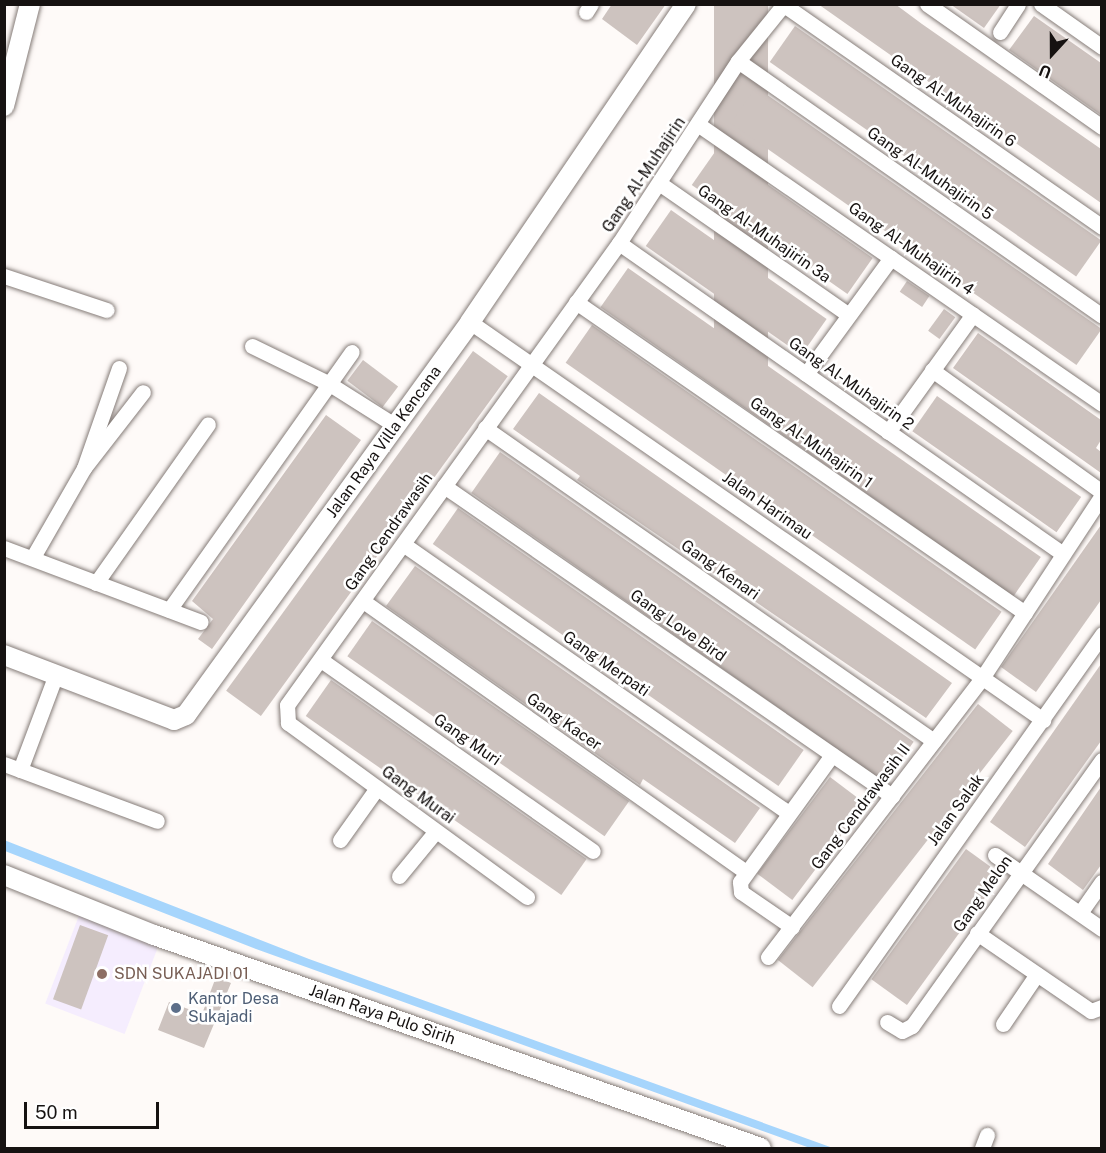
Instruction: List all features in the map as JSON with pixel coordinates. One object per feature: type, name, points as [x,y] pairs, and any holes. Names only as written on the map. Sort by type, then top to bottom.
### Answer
[{"type":"street","points":[[4,106],[30,4]]},
{"type":"street","name":"Jalan Raya Villa Kencana","points":[[4,655],[174,720],[186,716],[470,322],[686,4]]},
{"type":"street","points":[[927,4],[1101,127]]},
{"type":"street","points":[[1000,32],[1018,4]]},
{"type":"street","points":[[1041,4],[1101,47]]},
{"type":"street","name":"Gang Al-Muhajirin","points":[[530,364],[619,243],[699,125],[738,61],[784,5]]},
{"type":"street","name":"Gang Al-Muhajirin 6","points":[[784,5],[1101,227]]},
{"type":"street","name":"Gang Al-Muhajirin 5","points":[[738,61],[1101,316]]},
{"type":"street","name":"Gang Al-Muhajirin 4","points":[[699,125],[1101,404]]},
{"type":"street","name":"Gang Al-Muhajirin 3a","points":[[659,183],[849,315]]},
{"type":"street","name":"Gang Al-Muhajirin 2","points":[[619,243],[1063,554]]},
{"type":"street","points":[[806,374],[891,258]]},
{"type":"street","points":[[4,276],[107,310]]},
{"type":"street","name":"Gang Al-Muhajirin 1","points":[[576,302],[1025,613]]},
{"type":"street","points":[[888,432],[973,314]]},
{"type":"street","name":"Jalan Harimau","points":[[470,322],[1043,720]]},
{"type":"street","points":[[252,346],[328,383],[396,426]]},
{"type":"street","points":[[169,610],[352,352]]},
{"type":"street","name":"Gang Cendrawasih","points":[[288,723],[287,705],[530,364]]},
{"type":"street","points":[[84,468],[119,368]]},
{"type":"street","points":[[932,370],[1101,493]]},
{"type":"street","points":[[33,557],[84,468],[143,392]]},
{"type":"street","points":[[96,583],[208,424]]},
{"type":"street","name":"Gang Kenari","points":[[485,428],[934,741]]},
{"type":"street","name":"Gang Love Bird","points":[[444,486],[892,796]]},
{"type":"street","name":"Gang Cendrawasih II","points":[[768,957],[982,678],[1101,493]]},
{"type":"street","name":"Gang Merpati","points":[[403,544],[789,813]]},
{"type":"street","points":[[4,548],[201,622]]},
{"type":"street","name":"Gang Kacer","points":[[363,601],[745,871]]},
{"type":"street","name":"Jalan Salak","points":[[839,1006],[1043,720],[1101,634]]},
{"type":"street","name":"Gang Muri","points":[[321,660],[593,851]]},
{"type":"street","points":[[20,770],[56,674]]},
{"type":"street","name":"Gang Murai","points":[[288,723],[527,897]]},
{"type":"street","points":[[792,927],[741,892],[740,882],[745,871],[832,755]]},
{"type":"street","name":"Gang Melon","points":[[887,1022],[902,1031],[912,1026],[1101,760]]},
{"type":"street","points":[[4,764],[157,821]]},
{"type":"street","points":[[340,840],[377,788]]},
{"type":"street","points":[[399,876],[436,831]]},
{"type":"street","points":[[995,855],[1101,929]]},
{"type":"street","name":"Jalan Raya Pulo Sirih","points":[[4,874],[154,935],[761,1149]]},
{"type":"street","points":[[1080,914],[1101,882]]},
{"type":"street","points":[[977,933],[1091,1011],[1101,1007]]},
{"type":"street","points":[[1003,1024],[1037,974]]},
{"type":"shaded area","name":"SDN SUKAJADI 01","points":[[80,913],[159,943],[125,1034],[45,1004]]},
{"type":"water","points":[[4,840],[309,959],[833,1148],[810,1148],[256,949],[5,851]]},
{"type":"building","points":[[612,4],[666,4],[637,45],[602,19]]},
{"type":"building","points":[[714,4],[768,4],[768,385],[714,385]]},
{"type":"building","points":[[818,4],[895,4],[1101,149],[1101,203]]},
{"type":"building","points":[[950,4],[1001,4],[984,28]]},
{"type":"building","points":[[1034,16],[1101,63],[1101,115],[1009,50]]},
{"type":"building","points":[[795,26],[1101,241],[1076,277],[770,62]]},
{"type":"building","points":[[756,87],[1102,329],[1076,365],[731,123]]},
{"type":"building","points":[[717,149],[873,258],[847,294],[692,185]]},
{"type":"building","points":[[671,210],[827,319],[801,355],[646,246]]},
{"type":"building","points":[[628,268],[1041,557],[1013,596],[600,307]]},
{"type":"building","points":[[907,281],[929,296],[922,307],[900,292]]},
{"type":"building","points":[[944,309],[955,317],[939,339],[928,331]]},
{"type":"building","points":[[592,325],[1002,612],[975,649],[566,363]]},
{"type":"building","points":[[978,333],[1101,420],[1101,440],[1096,448],[1101,452],[1101,473],[953,368]]},
{"type":"building","points":[[473,351],[508,376],[261,716],[226,691]]},
{"type":"building","points":[[363,360],[398,386],[382,407],[347,381]]},
{"type":"building","points":[[539,393],[952,683],[926,718],[577,480],[580,476],[513,429]]},
{"type":"building","points":[[937,396],[1081,497],[1057,532],[912,431]]},
{"type":"building","points":[[326,415],[361,440],[212,649],[198,639],[213,619],[192,601]]},
{"type":"building","points":[[500,452],[914,742],[885,783],[471,493]]},
{"type":"building","points":[[458,508],[804,750],[778,786],[433,544]]},
{"type":"building","points":[[1101,525],[1101,600],[1036,692],[1001,667]]},
{"type":"building","points":[[415,566],[760,808],[735,843],[643,779],[640,785],[386,606]]},
{"type":"building","points":[[372,621],[629,801],[605,836],[347,656]]},
{"type":"building","points":[[1101,664],[1101,741],[1025,847],[990,822]]},
{"type":"building","points":[[331,680],[587,859],[561,895],[306,716]]},
{"type":"building","points":[[978,704],[1013,731],[813,987],[778,960]]},
{"type":"building","points":[[830,777],[865,803],[792,900],[757,874]]},
{"type":"building","points":[[1101,787],[1101,865],[1083,890],[1048,864]]},
{"type":"building","points":[[966,849],[1002,875],[907,1005],[871,979]]},
{"type":"building","points":[[80,925],[108,935],[81,1009],[53,999]]},
{"type":"building","name":"Kantor Desa Sukajadi","points":[[216,977],[231,983],[204,1048],[158,1030],[169,1002],[202,1014]]},
{"type":"place","name":"SDN SUKAJADI 01","points":[[102,974]]},
{"type":"place","name":"Kantor Desa Sukajadi","points":[[176,1008]]}]
